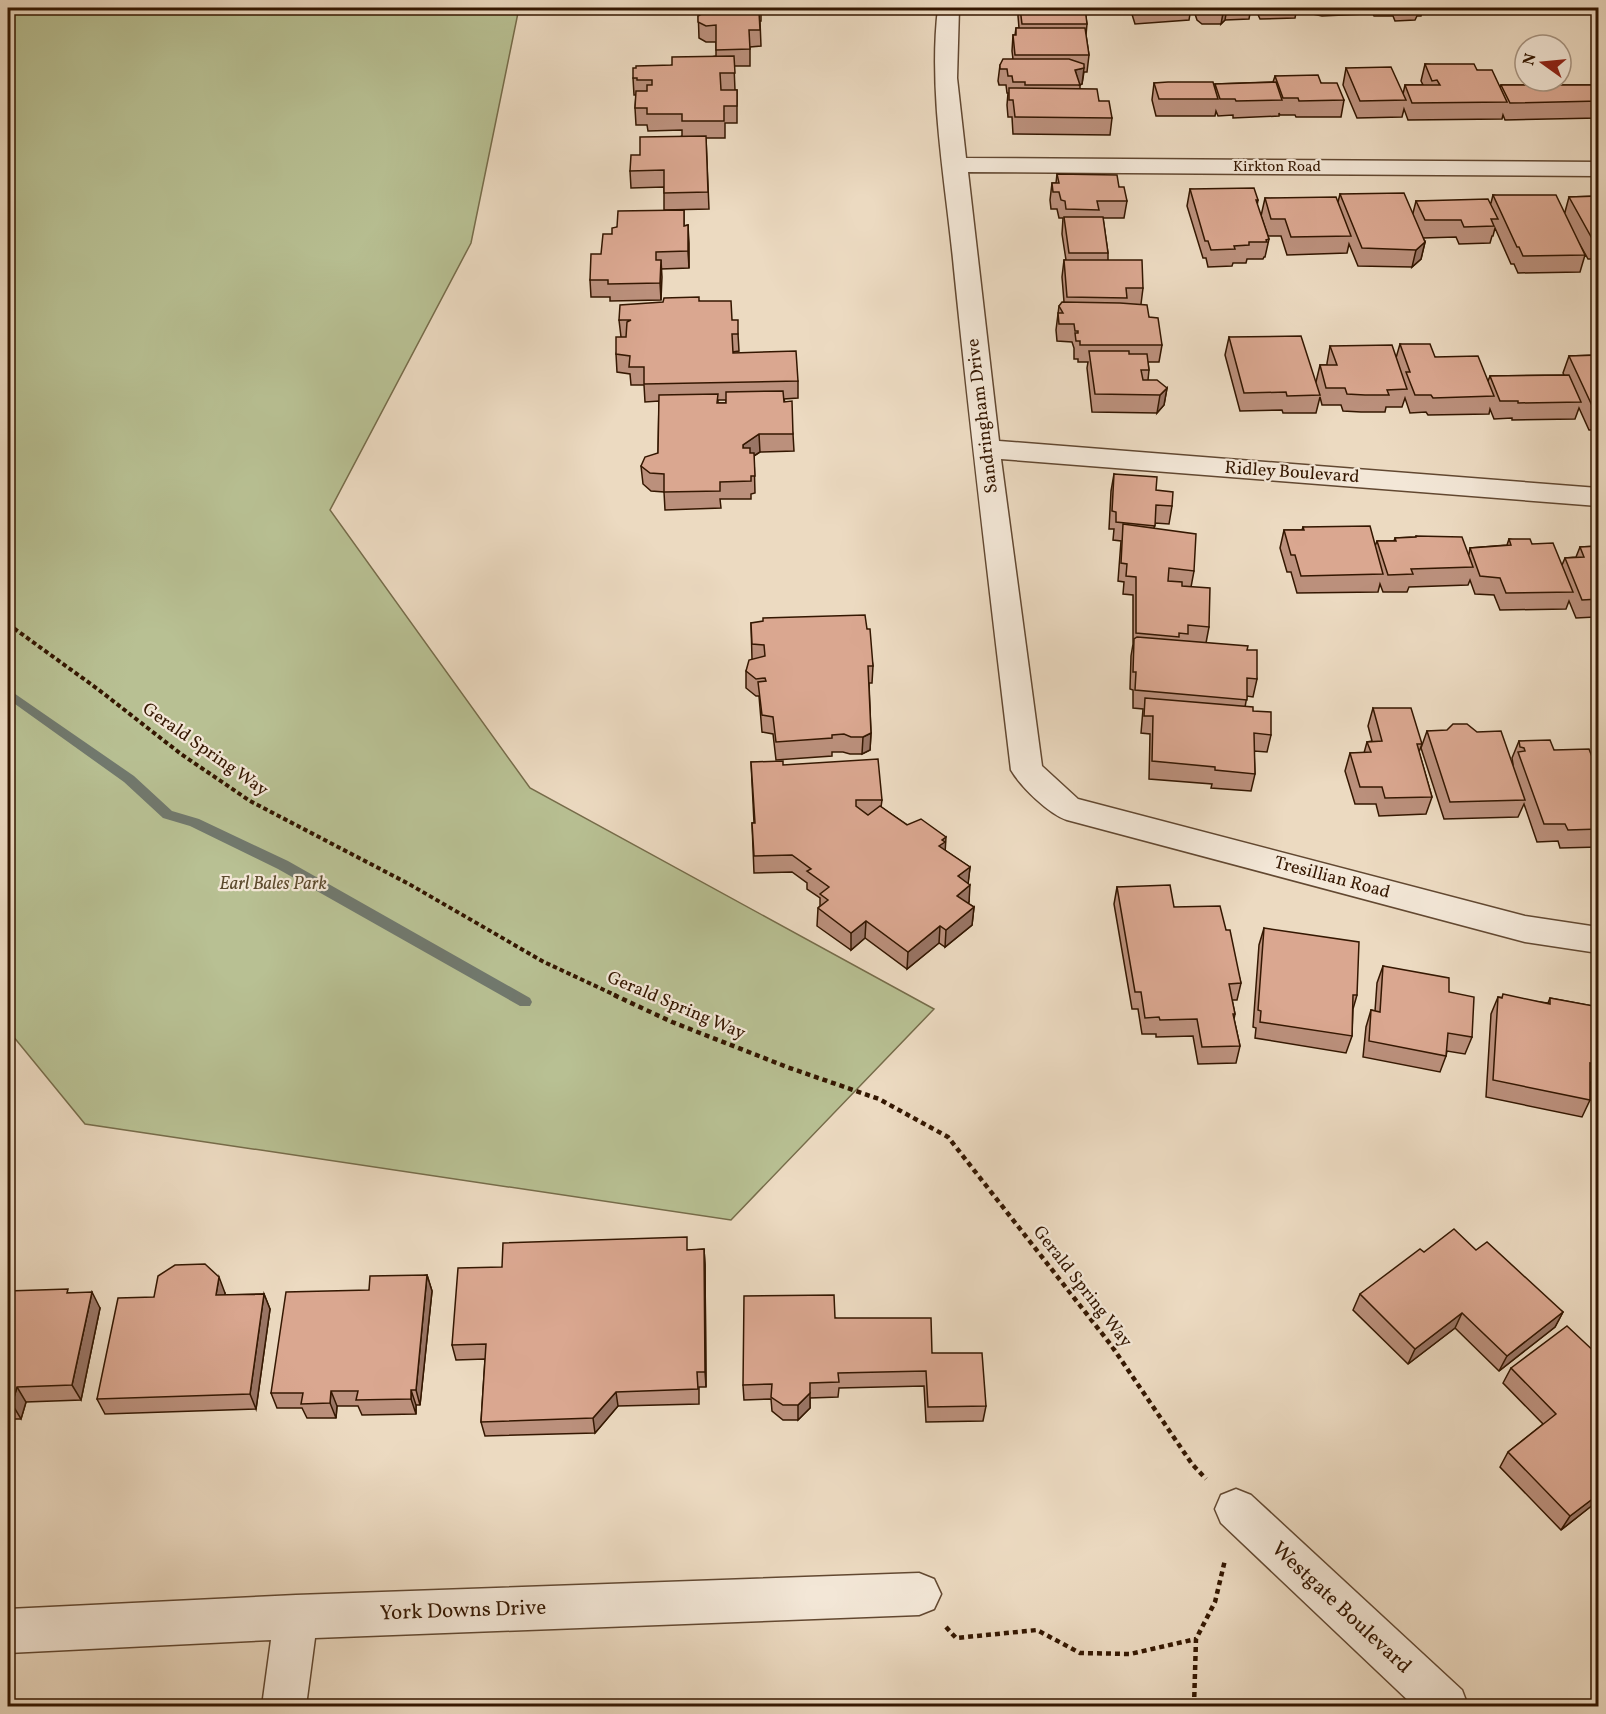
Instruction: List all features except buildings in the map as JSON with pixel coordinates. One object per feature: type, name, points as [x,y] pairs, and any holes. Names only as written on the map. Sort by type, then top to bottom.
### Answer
[{"type":"street","name":"Sandringham Drive","points":[[948,8],[946,78],[955,165],[986,449],[1028,770],[1067,808]]},
{"type":"street","name":"Kirkton Road","points":[[955,165],[1599,169]]},
{"type":"street","name":"Ridley Boulevard","points":[[986,449],[1599,497]]},
{"type":"street","name":"Tresillian Road","points":[[1067,808],[1526,929],[1599,940]]},
{"type":"street","name":"Westgate Boulevard","points":[[1236,1509],[1446,1707]]},
{"type":"street","name":"York Downs Drive","points":[[8,1631],[296,1617],[919,1594]]},
{"type":"street","points":[[284,1707],[296,1617]]},
{"type":"path","name":"Gerald Spring Way","points":[[8,624],[82,677],[181,754],[250,801],[408,885],[544,962],[672,1022],[787,1067],[879,1099],[948,1137],[1111,1345],[1192,1464],[1236,1509]]},
{"type":"path","points":[[1194,1707],[1196,1639],[1215,1602],[1236,1509]]},
{"type":"path","points":[[919,1594],[956,1638],[1037,1630],[1080,1653],[1120,1654],[1130,1654],[1196,1639]]},
{"type":"green space","name":"Earl Bales Park","points":[[8,8],[519,8],[471,243],[330,510],[530,788],[934,1009],[731,1220],[85,1124],[8,1030]]},
{"type":"waterway","points":[[8,693],[129,779],[168,815],[194,822],[283,865],[525,1002]]}]
